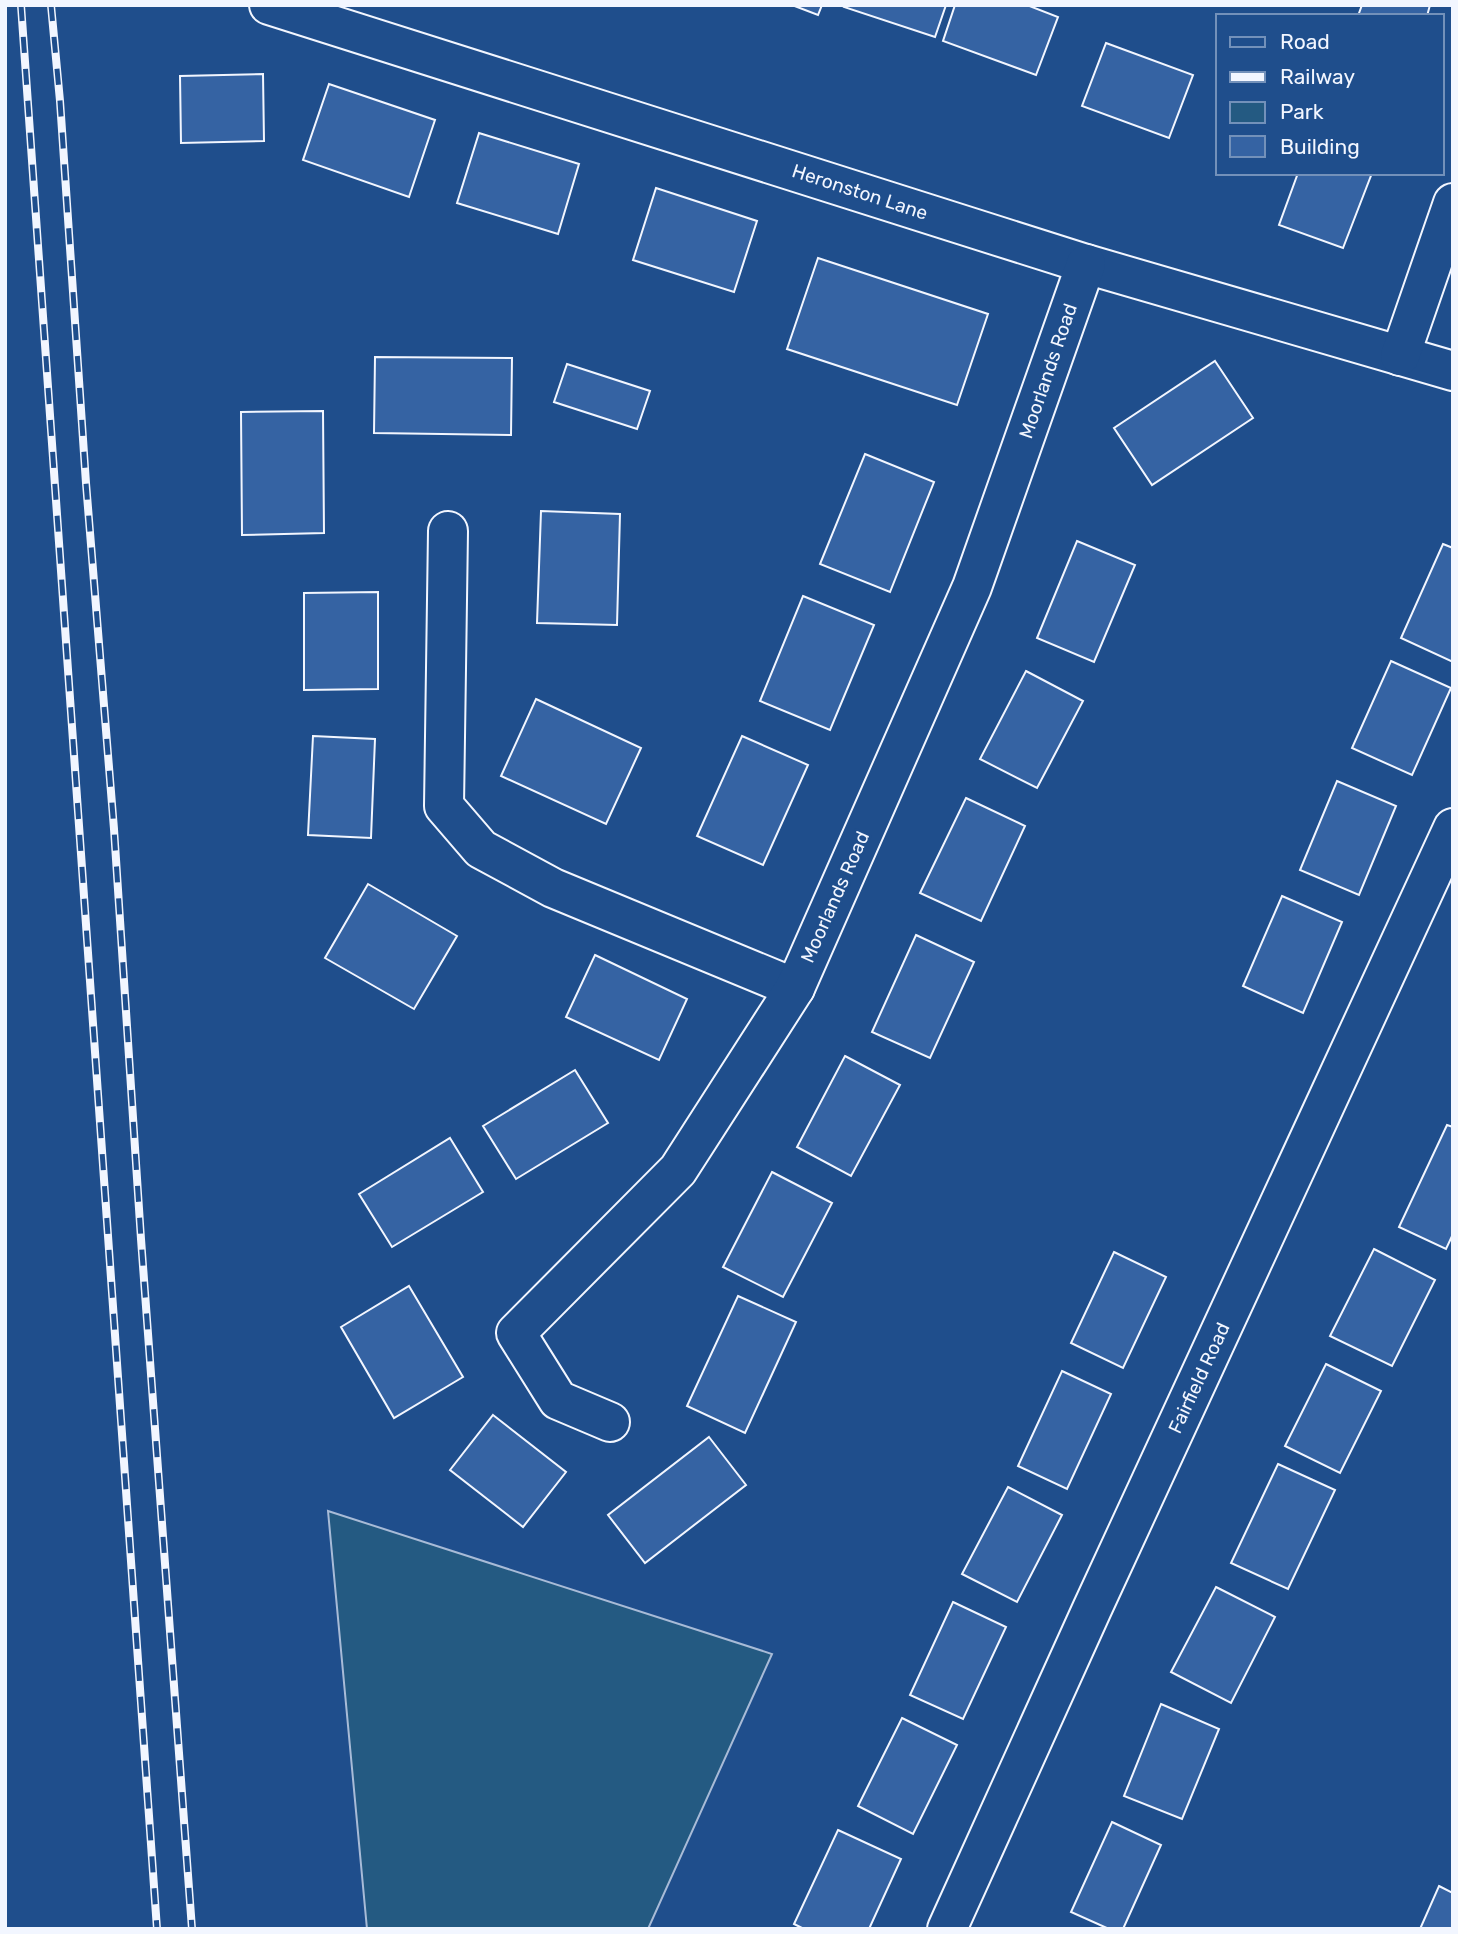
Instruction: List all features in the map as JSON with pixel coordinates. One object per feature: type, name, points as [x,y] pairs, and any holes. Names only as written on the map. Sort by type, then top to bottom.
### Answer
[{"type":"street","name":"Heronston Lane","points":[[269,5],[1086,264],[1453,371]]},
{"type":"street","points":[[1400,356],[1453,203]]},
{"type":"street","name":"Moorlands Road","points":[[610,1422],[558,1400],[516,1333],[678,1170],[795,988],[972,587],[1086,264]]},
{"type":"street","points":[[448,531],[444,806],[481,849],[553,888],[795,988]]},
{"type":"street","name":"Fairfield Road","points":[[947,1929],[1453,828]]},
{"type":"green space","points":[[328,1511],[772,1654],[648,1929],[367,1929]]},
{"type":"building","points":[[792,5],[822,5],[818,15]]},
{"type":"building","points":[[946,5],[935,37],[844,7]]},
{"type":"building","points":[[955,5],[1027,5],[1058,17],[1036,75],[943,41]]},
{"type":"building","points":[[1362,5],[1430,5],[1428,14],[1359,14]]},
{"type":"building","points":[[1106,43],[1193,75],[1169,138],[1082,106]]},
{"type":"building","points":[[263,74],[264,141],[181,143],[180,76]]},
{"type":"building","points":[[329,84],[435,120],[409,197],[303,160]]},
{"type":"building","points":[[479,133],[579,164],[558,234],[457,203]]},
{"type":"building","points":[[1297,175],[1371,175],[1343,248],[1279,225]]},
{"type":"building","points":[[656,188],[757,221],[734,292],[633,260]]},
{"type":"building","points":[[818,258],[988,314],[957,405],[787,349]]},
{"type":"building","points":[[375,357],[512,358],[511,435],[374,433]]},
{"type":"building","points":[[1215,361],[1253,418],[1152,485],[1114,428]]},
{"type":"building","points":[[567,364],[650,391],[637,429],[554,402]]},
{"type":"building","points":[[323,411],[324,533],[242,535],[241,412]]},
{"type":"building","points":[[865,454],[934,482],[890,592],[820,564]]},
{"type":"building","points":[[541,511],[620,514],[617,625],[537,623]]},
{"type":"building","points":[[1077,541],[1135,565],[1094,662],[1037,638]]},
{"type":"building","points":[[1443,544],[1453,548],[1453,662],[1401,638]]},
{"type":"building","points":[[378,592],[378,689],[304,690],[304,593]]},
{"type":"building","points":[[803,596],[874,625],[830,730],[760,701]]},
{"type":"building","points":[[1391,661],[1451,688],[1412,775],[1352,748]]},
{"type":"building","points":[[1026,671],[1083,701],[1037,788],[980,759]]},
{"type":"building","points":[[536,699],[641,748],[606,824],[501,776]]},
{"type":"building","points":[[313,736],[375,739],[371,838],[308,835]]},
{"type":"building","points":[[742,736],[808,765],[763,865],[697,836]]},
{"type":"building","points":[[1337,781],[1396,806],[1359,895],[1300,870]]},
{"type":"building","points":[[966,798],[1025,826],[981,921],[920,893]]},
{"type":"building","points":[[368,884],[457,936],[414,1009],[325,958]]},
{"type":"building","points":[[1282,896],[1342,922],[1303,1013],[1243,986]]},
{"type":"building","points":[[916,935],[974,962],[930,1058],[872,1032]]},
{"type":"building","points":[[595,955],[687,999],[659,1060],[566,1017]]},
{"type":"building","points":[[845,1056],[900,1085],[851,1176],[797,1147]]},
{"type":"building","points":[[575,1070],[608,1123],[516,1179],[483,1126]]},
{"type":"building","points":[[1447,1125],[1453,1127],[1453,1234],[1446,1249],[1399,1227]]},
{"type":"building","points":[[450,1138],[483,1192],[392,1247],[359,1194]]},
{"type":"building","points":[[772,1172],[832,1203],[783,1297],[723,1267]]},
{"type":"building","points":[[1374,1249],[1435,1280],[1392,1366],[1330,1336]]},
{"type":"building","points":[[1114,1252],[1166,1277],[1123,1368],[1071,1343]]},
{"type":"building","points":[[409,1286],[463,1377],[394,1418],[341,1327]]},
{"type":"building","points":[[738,1296],[796,1322],[745,1433],[687,1406]]},
{"type":"building","points":[[1326,1364],[1381,1391],[1340,1473],[1285,1446]]},
{"type":"building","points":[[1062,1371],[1111,1394],[1067,1489],[1018,1466]]},
{"type":"building","points":[[493,1415],[566,1472],[523,1527],[450,1470]]},
{"type":"building","points":[[709,1437],[746,1485],[645,1563],[608,1515]]},
{"type":"building","points":[[1278,1464],[1335,1490],[1288,1589],[1231,1563]]},
{"type":"building","points":[[1008,1487],[1062,1515],[1017,1602],[962,1574]]},
{"type":"building","points":[[1216,1587],[1275,1617],[1231,1703],[1171,1672]]},
{"type":"building","points":[[953,1602],[1006,1627],[963,1719],[910,1695]]},
{"type":"building","points":[[1161,1704],[1219,1729],[1182,1819],[1124,1796]]},
{"type":"building","points":[[902,1718],[957,1745],[913,1834],[858,1806]]},
{"type":"building","points":[[1112,1822],[1161,1845],[1123,1929],[1109,1929],[1071,1912]]},
{"type":"building","points":[[838,1830],[901,1859],[869,1929],[804,1929],[794,1924]]},
{"type":"building","points":[[1439,1886],[1453,1893],[1453,1929],[1420,1929]]},
{"type":"railway","points":[[21,5],[157,1929]]},
{"type":"railway","points":[[51,5],[114,829],[192,1929]]}]
